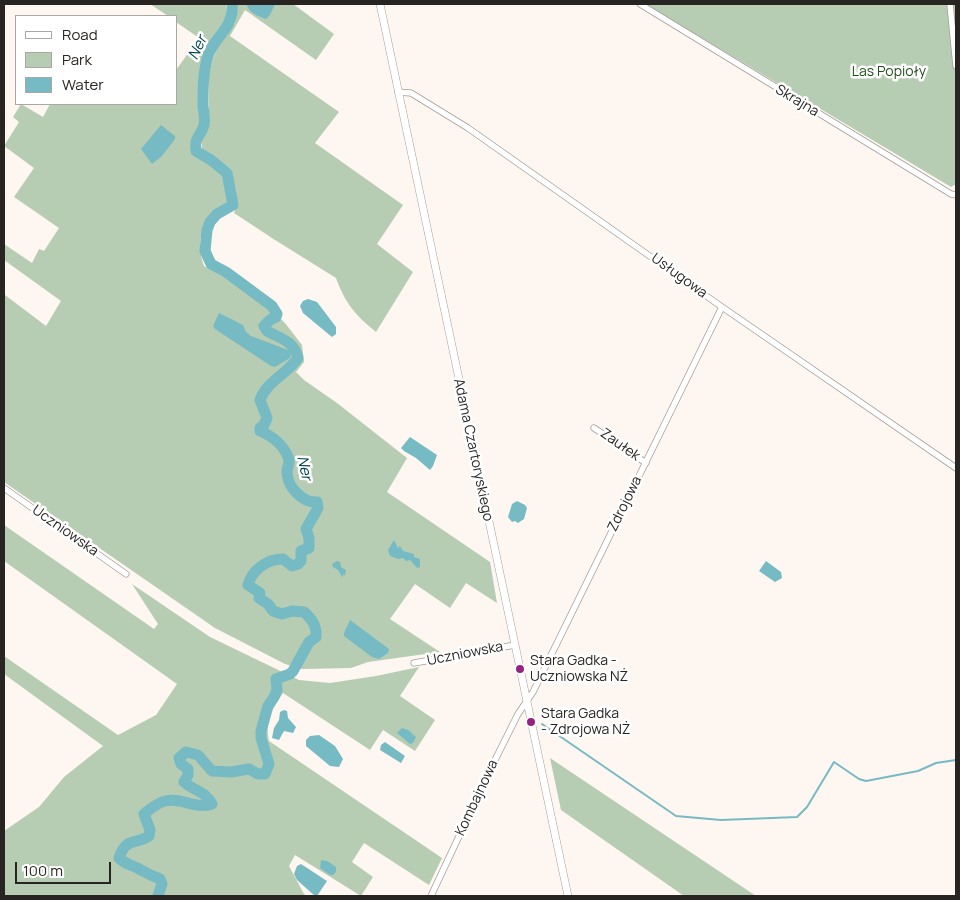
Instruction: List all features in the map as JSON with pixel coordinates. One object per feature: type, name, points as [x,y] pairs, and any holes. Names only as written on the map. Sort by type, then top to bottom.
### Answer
[{"type":"street","name":"Adama Czartoryskiego","points":[[380,4],[568,896]]},
{"type":"street","name":"Skrajna","points":[[640,4],[942,189],[956,195]]},
{"type":"street","points":[[950,4],[956,66]]},
{"type":"street","name":"Usługowa","points":[[398,92],[411,93],[468,128],[722,307],[956,468]]},
{"type":"street","name":"Zdrojowa","points":[[526,700],[532,692],[722,307]]},
{"type":"street","name":"Zaułek","points":[[594,428],[646,462]]},
{"type":"street","name":"Uczniowska","points":[[4,488],[126,574]]},
{"type":"street","name":"Uczniowska","points":[[414,663],[515,644]]},
{"type":"street","name":"Kombajnowa","points":[[431,896],[526,700]]},
{"type":"green space","points":[[150,4],[226,4],[227,16],[205,52],[199,75],[200,124],[193,136],[192,152],[208,162],[222,175],[228,203],[213,215],[203,229],[200,246],[204,266],[226,277],[265,304],[285,323],[302,345],[304,362],[296,372],[407,458],[387,492],[490,562],[497,603],[466,583],[450,608],[415,584],[390,619],[440,652],[368,662],[351,668],[302,669],[285,664],[215,628],[4,482],[4,297],[5,295],[46,326],[61,301],[4,260],[4,244],[32,263],[39,249],[44,251],[59,228],[14,197],[34,168],[4,146],[19,122],[13,117],[20,105],[43,117],[49,105],[178,105],[178,67],[199,38],[178,23],[178,15],[166,15]]},
{"type":"green space","points":[[236,4],[293,4],[334,34],[316,60],[245,10],[230,36],[339,112],[315,143],[403,205],[377,244],[413,272],[376,332],[352,308],[343,295],[336,278],[234,213],[238,204],[231,169],[202,148],[202,137],[209,126],[209,74],[220,42],[235,23]]},
{"type":"green space","name":"Las Popioły","points":[[645,4],[956,4],[956,184],[951,187]]},
{"type":"green space","points":[[4,525],[154,629],[158,624],[132,584],[210,637],[299,680],[330,683],[419,667],[400,696],[435,720],[415,751],[383,730],[370,750],[283,693],[270,716],[268,734],[269,741],[442,858],[429,885],[364,843],[352,862],[373,877],[361,896],[295,855],[289,866],[304,894],[307,896],[4,896],[4,831],[39,807],[64,777],[103,746],[4,674],[4,656],[118,735],[156,715],[177,684],[4,561]]},
{"type":"green space","points":[[550,758],[756,896],[684,896],[561,810]]},
{"type":"water","points":[[248,4],[275,4],[266,19],[253,13],[247,6]]},
{"type":"water","points":[[161,125],[175,136],[175,139],[162,156],[152,164],[141,149]]},
{"type":"water","points":[[308,299],[317,302],[336,327],[336,334],[332,337],[303,313],[300,306],[303,301]]},
{"type":"water","points":[[219,313],[243,325],[246,332],[251,336],[288,350],[291,353],[290,358],[275,367],[271,366],[215,329],[213,326]]},
{"type":"water","points":[[410,437],[437,455],[430,470],[401,448]]},
{"type":"water","points":[[517,501],[527,508],[524,519],[518,523],[512,522],[508,517],[512,504]]},
{"type":"water","points":[[394,540],[398,548],[400,546],[403,551],[414,554],[414,557],[420,559],[420,567],[417,568],[410,560],[406,561],[403,558],[398,559],[390,556],[388,550]]},
{"type":"water","points":[[337,561],[346,570],[345,576],[344,574],[342,577],[338,570],[333,567],[332,564]]},
{"type":"water","points":[[766,561],[781,572],[782,578],[775,582],[759,571]]},
{"type":"water","points":[[350,620],[389,649],[388,653],[379,659],[372,657],[344,636]]},
{"type":"water","points":[[287,711],[288,718],[296,727],[293,733],[284,731],[279,740],[272,738],[280,712]]},
{"type":"water","points":[[402,728],[408,730],[416,737],[413,743],[410,744],[397,733]]},
{"type":"water","points":[[319,735],[335,746],[343,759],[339,767],[330,766],[306,746],[306,740],[310,736]]},
{"type":"water","points":[[385,742],[405,756],[401,763],[380,750],[381,745]]},
{"type":"water","points":[[321,860],[327,861],[336,867],[336,872],[333,875],[320,868]]},
{"type":"water","points":[[301,864],[327,881],[317,896],[297,880],[294,874],[297,866]]},
{"type":"waterway","name":"Ner","points":[[158,896],[162,884],[160,879],[127,864],[119,858],[128,844],[149,836],[150,830],[144,814],[156,805],[171,800],[200,806],[212,804],[203,794],[184,782],[188,775],[188,769],[181,764],[179,758],[186,752],[198,755],[212,771],[231,772],[249,769],[258,774],[265,774],[269,764],[261,738],[261,731],[268,706],[277,690],[276,679],[293,671],[309,642],[316,637],[316,629],[304,612],[292,611],[282,614],[273,611],[268,604],[259,598],[260,593],[248,585],[257,570],[266,563],[283,559],[292,566],[301,561],[301,551],[309,548],[309,538],[306,529],[318,508],[317,502],[306,500],[296,493],[288,477],[289,461],[286,453],[277,441],[260,431],[267,418],[260,400],[263,393],[298,358],[296,352],[290,344],[267,331],[264,326],[276,317],[277,314],[272,306],[226,272],[211,264],[205,251],[207,230],[210,222],[217,214],[233,205],[227,173],[196,151],[197,140],[204,123],[203,86],[206,62],[211,49],[230,20],[232,4]]},
{"type":"waterway","points":[[542,724],[676,816],[721,820],[797,817],[807,807],[834,762],[859,779],[866,781],[918,771],[936,763],[956,760]]},
{"type":"place","name":"Stara Gadka - Uczniowska NŻ","points":[[520,669]]},
{"type":"place","name":"Stara Gadka - Zdrojowa NŻ","points":[[531,722]]}]
